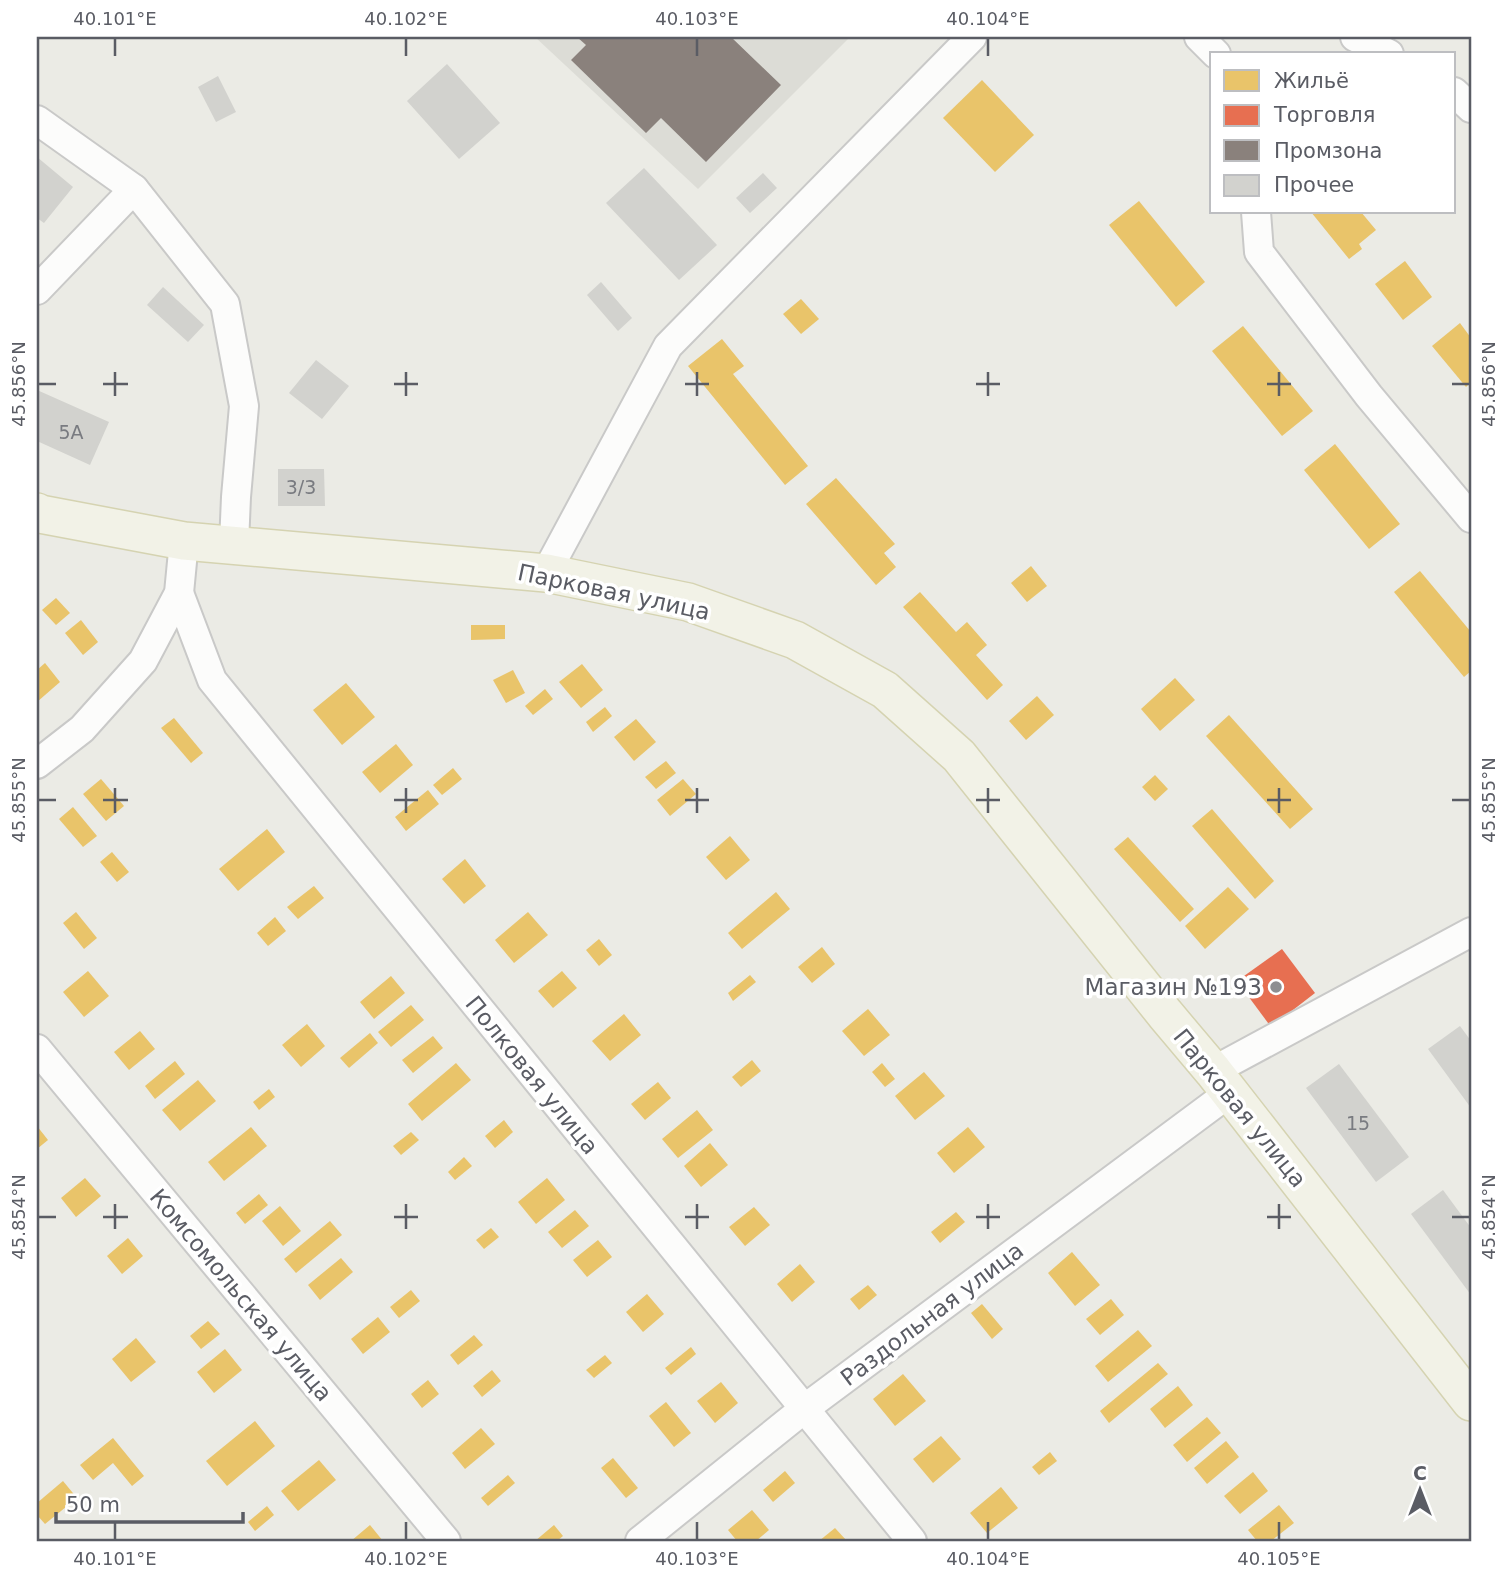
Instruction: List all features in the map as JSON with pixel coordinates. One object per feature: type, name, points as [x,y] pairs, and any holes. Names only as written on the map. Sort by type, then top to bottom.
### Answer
[{"type":"main road","name":"Парковая улица","points":[[37,512],[184,541],[546,573],[688,602],[795,640],[885,690],[959,756],[1221,1082],[1471,1402]]},
{"type":"street","points":[[546,573],[668,346],[972,37]]},
{"type":"street","points":[[1199,37],[1214,52]]},
{"type":"street","points":[[1355,37],[1385,52]]},
{"type":"street","points":[[1456,94],[1471,108]]},
{"type":"street","points":[[37,120],[134,189],[225,304],[244,406],[234,544]]},
{"type":"street","points":[[43,272],[134,189]]},
{"type":"street","points":[[1256,214],[1259,252],[1369,396],[1471,518]]},
{"type":"street","points":[[37,764],[82,729],[143,661],[179,593],[184,541]]},
{"type":"street","name":"Полковая улица","points":[[179,593],[212,680],[912,1541]]},
{"type":"street","name":"Раздольная улица","points":[[640,1541],[1221,1082],[1471,932]]},
{"type":"street","name":"Комсомольская улица","points":[[37,1049],[446,1541]]},
{"type":"shaded area","points":[[535,37],[850,37],[698,189]]},
{"type":"building: Жильё","points":[[982,80],[1034,135],[995,172],[943,118]]},
{"type":"building: Жильё","points":[[1139,201],[1205,282],[1176,307],[1109,225]]},
{"type":"building: Жильё","points":[[1313,214],[1363,214],[1376,230],[1359,244],[1362,249],[1349,259]]},
{"type":"building: Жильё","points":[[1405,261],[1432,297],[1403,320],[1375,284]]},
{"type":"building: Жильё","points":[[801,299],[819,319],[801,334],[783,314]]},
{"type":"building: Жильё","points":[[1460,323],[1471,338],[1471,382],[1466,387],[1432,346]]},
{"type":"building: Жильё","points":[[1243,326],[1313,411],[1282,436],[1212,351]]},
{"type":"building: Жильё","points":[[722,339],[744,366],[733,374],[808,466],[785,485],[688,366]]},
{"type":"building: Жильё","points":[[1335,444],[1400,524],[1369,549],[1304,470]]},
{"type":"building: Жильё","points":[[836,478],[895,544],[884,553],[896,567],[876,585],[806,504]]},
{"type":"building: Жильё","points":[[1031,566],[1047,586],[1027,602],[1011,583]]},
{"type":"building: Жильё","points":[[1420,571],[1471,632],[1471,671],[1464,677],[1394,592]]},
{"type":"building: Жильё","points":[[920,592],[956,632],[967,622],[987,645],[976,655],[1003,685],[987,700],[903,607]]},
{"type":"building: Жильё","points":[[56,598],[70,613],[56,625],[42,610]]},
{"type":"building: Жильё","points":[[81,620],[98,642],[83,655],[65,633]]},
{"type":"building: Жильё","points":[[471,625],[505,625],[505,639],[471,640]]},
{"type":"building: Жильё","points":[[45,663],[60,682],[37,702],[37,670]]},
{"type":"building: Жильё","points":[[582,664],[603,690],[581,708],[559,682]]},
{"type":"building: Жильё","points":[[513,670],[525,693],[506,703],[493,680]]},
{"type":"building: Жильё","points":[[1175,678],[1195,700],[1160,731],[1141,709]]},
{"type":"building: Жильё","points":[[346,683],[375,717],[342,745],[313,710]]},
{"type":"building: Жильё","points":[[545,689],[553,699],[533,715],[525,706]]},
{"type":"building: Жильё","points":[[1037,696],[1054,715],[1026,740],[1009,721]]},
{"type":"building: Жильё","points":[[605,707],[612,716],[593,732],[586,722]]},
{"type":"building: Жильё","points":[[1229,715],[1313,809],[1290,829],[1206,736]]},
{"type":"building: Жильё","points":[[174,718],[203,753],[191,763],[161,728]]},
{"type":"building: Жильё","points":[[636,719],[656,742],[634,761],[614,737]]},
{"type":"building: Жильё","points":[[396,744],[413,765],[380,793],[362,772]]},
{"type":"building: Жильё","points":[[666,761],[676,773],[656,789],[645,777]]},
{"type":"building: Жильё","points":[[453,768],[462,779],[442,795],[433,785]]},
{"type":"building: Жильё","points":[[1155,775],[1168,789],[1155,801],[1142,787]]},
{"type":"building: Жильё","points":[[101,779],[124,806],[106,821],[83,794]]},
{"type":"building: Жильё","points":[[683,779],[696,794],[670,816],[657,800]]},
{"type":"building: Жильё","points":[[428,790],[439,804],[406,831],[395,817]]},
{"type":"building: Жильё","points":[[73,807],[97,836],[83,847],[59,819]]},
{"type":"building: Жильё","points":[[1212,809],[1274,881],[1255,899],[1192,826]]},
{"type":"building: Жильё","points":[[267,829],[285,852],[238,891],[219,869]]},
{"type":"building: Жильё","points":[[730,836],[750,860],[726,880],[706,857]]},
{"type":"building: Жильё","points":[[1128,837],[1194,909],[1180,922],[1114,849]]},
{"type":"building: Жильё","points":[[112,852],[129,872],[117,882],[100,862]]},
{"type":"building: Жильё","points":[[465,859],[486,886],[464,904],[442,879]]},
{"type":"building: Жильё","points":[[314,886],[324,898],[298,919],[287,907]]},
{"type":"building: Жильё","points":[[1228,887],[1249,909],[1205,949],[1185,926]]},
{"type":"building: Жильё","points":[[776,892],[790,909],[742,949],[728,933]]},
{"type":"building: Жильё","points":[[76,912],[97,938],[84,949],[63,923]]},
{"type":"building: Жильё","points":[[528,912],[548,935],[514,963],[495,940]]},
{"type":"building: Жильё","points":[[275,917],[286,931],[268,946],[257,933]]},
{"type":"building: Жильё","points":[[599,939],[612,955],[599,966],[586,950]]},
{"type":"building: Жильё","points":[[822,947],[835,964],[812,983],[798,967]]},
{"type":"building: Жильё","points":[[88,971],[109,996],[84,1017],[63,992]]},
{"type":"building: Жильё","points":[[562,971],[577,988],[553,1008],[538,991]]},
{"type":"building: Жильё","points":[[750,975],[756,982],[733,1001],[728,993]]},
{"type":"building: Жильё","points":[[391,976],[405,993],[374,1019],[360,1002]]},
{"type":"building: Жильё","points":[[411,1005],[424,1020],[391,1047],[378,1032]]},
{"type":"building: Жильё","points":[[868,1009],[890,1035],[864,1056],[842,1031]]},
{"type":"building: Жильё","points":[[624,1014],[641,1035],[610,1061],[592,1041]]},
{"type":"building: Жильё","points":[[307,1024],[325,1046],[301,1067],[282,1045]]},
{"type":"building: Жильё","points":[[140,1031],[155,1049],[129,1070],[114,1052]]},
{"type":"building: Жильё","points":[[370,1033],[378,1043],[349,1068],[340,1058]]},
{"type":"building: Жильё","points":[[433,1036],[443,1048],[413,1073],[402,1060]]},
{"type":"building: Жильё","points":[[752,1060],[761,1071],[741,1087],[732,1077]]},
{"type":"building: Жильё","points":[[175,1061],[185,1074],[155,1099],[145,1086]]},
{"type":"building: Жильё","points":[[456,1063],[471,1080],[422,1121],[408,1104]]},
{"type":"building: Жильё","points":[[882,1063],[895,1079],[885,1087],[872,1072]]},
{"type":"building: Жильё","points":[[924,1072],[945,1096],[915,1120],[895,1096]]},
{"type":"building: Жильё","points":[[198,1080],[216,1101],[180,1131],[162,1110]]},
{"type":"building: Жильё","points":[[658,1082],[671,1098],[645,1120],[631,1104]]},
{"type":"building: Жильё","points":[[269,1089],[275,1097],[259,1110],[253,1102]]},
{"type":"building: Жильё","points":[[697,1110],[713,1130],[678,1158],[662,1139]]},
{"type":"building: Жильё","points":[[504,1120],[513,1132],[495,1148],[485,1136]]},
{"type":"building: Жильё","points":[[37,1126],[48,1140],[37,1149]]},
{"type":"building: Жильё","points":[[251,1127],[267,1146],[224,1181],[208,1162]]},
{"type":"building: Жильё","points":[[968,1127],[985,1147],[954,1173],[937,1153]]},
{"type":"building: Жильё","points":[[411,1132],[419,1140],[401,1155],[393,1146]]},
{"type":"building: Жильё","points":[[710,1143],[728,1165],[701,1187],[684,1166]]},
{"type":"building: Жильё","points":[[464,1157],[472,1166],[455,1180],[448,1172]]},
{"type":"building: Жильё","points":[[85,1178],[101,1196],[76,1217],[61,1198]]},
{"type":"building: Жильё","points":[[547,1178],[565,1200],[536,1224],[518,1202]]},
{"type":"building: Жильё","points":[[259,1194],[268,1205],[245,1224],[236,1213]]},
{"type":"building: Жильё","points":[[280,1206],[301,1231],[283,1246],[262,1221]]},
{"type":"building: Жильё","points":[[754,1207],[770,1225],[745,1246],[729,1227]]},
{"type":"building: Жильё","points":[[575,1210],[589,1226],[562,1248],[548,1232]]},
{"type":"building: Жильё","points":[[956,1212],[965,1222],[940,1243],[931,1232]]},
{"type":"building: Жильё","points":[[330,1221],[342,1235],[296,1273],[284,1259]]},
{"type":"building: Жильё","points":[[491,1228],[499,1237],[484,1249],[476,1240]]},
{"type":"building: Жильё","points":[[128,1238],[143,1256],[122,1274],[107,1256]]},
{"type":"building: Жильё","points":[[598,1240],[612,1257],[587,1277],[573,1260]]},
{"type":"building: Жильё","points":[[1072,1252],[1100,1285],[1075,1306],[1048,1273]]},
{"type":"building: Жильё","points":[[341,1258],[353,1272],[320,1300],[308,1285]]},
{"type":"building: Жильё","points":[[800,1264],[815,1282],[792,1302],[777,1284]]},
{"type":"building: Жильё","points":[[868,1285],[877,1295],[859,1310],[850,1299]]},
{"type":"building: Жильё","points":[[411,1290],[420,1301],[399,1318],[390,1307]]},
{"type":"building: Жильё","points":[[647,1294],[664,1314],[643,1332],[626,1312]]},
{"type":"building: Жильё","points":[[1111,1299],[1124,1315],[1100,1335],[1086,1319]]},
{"type":"building: Жильё","points":[[982,1304],[1003,1329],[992,1339],[971,1313]]},
{"type":"building: Жильё","points":[[378,1317],[390,1332],[363,1354],[351,1339]]},
{"type":"building: Жильё","points":[[208,1321],[220,1334],[201,1349],[190,1336]]},
{"type":"building: Жильё","points":[[1138,1330],[1152,1346],[1108,1382],[1095,1366]]},
{"type":"building: Жильё","points":[[474,1335],[483,1345],[458,1365],[450,1355]]},
{"type":"building: Жильё","points":[[136,1338],[156,1362],[131,1382],[112,1359]]},
{"type":"building: Жильё","points":[[691,1347],[696,1354],[671,1375],[665,1368]]},
{"type":"building: Жильё","points":[[225,1349],[242,1370],[214,1393],[197,1372]]},
{"type":"building: Жильё","points":[[605,1355],[612,1363],[594,1378],[586,1370]]},
{"type":"building: Жильё","points":[[1158,1363],[1168,1374],[1109,1423],[1100,1411]]},
{"type":"building: Жильё","points":[[492,1370],[501,1381],[482,1397],[473,1386]]},
{"type":"building: Жильё","points":[[903,1374],[926,1401],[895,1426],[873,1399]]},
{"type":"building: Жильё","points":[[428,1380],[439,1394],[422,1408],[411,1394]]},
{"type":"building: Жильё","points":[[721,1382],[738,1403],[715,1423],[697,1401]]},
{"type":"building: Жильё","points":[[1178,1386],[1193,1405],[1165,1428],[1150,1409]]},
{"type":"building: Жильё","points":[[666,1402],[691,1433],[674,1447],[649,1416]]},
{"type":"building: Жильё","points":[[1207,1417],[1221,1433],[1187,1462],[1173,1445]]},
{"type":"building: Жильё","points":[[255,1421],[275,1446],[227,1486],[206,1461]]},
{"type":"building: Жильё","points":[[481,1428],[495,1444],[465,1469],[452,1453]]},
{"type":"building: Жильё","points":[[941,1436],[961,1459],[933,1483],[913,1459]]},
{"type":"building: Жильё","points":[[113,1438],[144,1476],[132,1486],[113,1463],[93,1480],[80,1465]]},
{"type":"building: Жильё","points":[[1226,1441],[1239,1457],[1207,1484],[1194,1468]]},
{"type":"building: Жильё","points":[[1050,1452],[1057,1461],[1039,1475],[1032,1467]]},
{"type":"building: Жильё","points":[[613,1458],[638,1488],[626,1498],[601,1468]]},
{"type":"building: Жильё","points":[[319,1460],[336,1480],[298,1511],[281,1491]]},
{"type":"building: Жильё","points":[[785,1471],[795,1483],[773,1502],[763,1490]]},
{"type":"building: Жильё","points":[[1253,1472],[1268,1491],[1240,1514],[1224,1496]]},
{"type":"building: Жильё","points":[[508,1475],[515,1483],[488,1506],[481,1498]]},
{"type":"building: Жильё","points":[[63,1481],[77,1498],[45,1524],[37,1515],[37,1503]]},
{"type":"building: Жильё","points":[[1001,1487],[1018,1508],[987,1533],[970,1513]]},
{"type":"building: Жильё","points":[[1279,1505],[1294,1523],[1271,1541],[1257,1541],[1248,1530]]},
{"type":"building: Жильё","points":[[267,1506],[274,1515],[255,1531],[248,1522]]},
{"type":"building: Жильё","points":[[752,1510],[769,1530],[756,1541],[737,1541],[728,1530]]},
{"type":"building: Жильё","points":[[370,1525],[383,1541],[351,1541]]},
{"type":"building: Жильё","points":[[554,1525],[563,1536],[557,1541],[535,1541]]},
{"type":"building: Жильё","points":[[835,1528],[847,1541],[819,1541]]},
{"type":"building: Торговля","name":"Магазин №193","points":[[1282,949],[1315,993],[1271,1027],[1237,981]]},
{"type":"building: Промзона","points":[[577,37],[731,37],[781,85],[706,162],[661,118],[646,133],[571,60],[586,45]]},
{"type":"building: Прочее","points":[[447,64],[500,123],[459,159],[407,101]]},
{"type":"building: Прочее","points":[[218,76],[236,112],[216,122],[198,87]]},
{"type":"building: Прочее","points":[[37,157],[73,187],[44,223],[37,218]]},
{"type":"building: Прочее","points":[[644,168],[717,245],[679,280],[606,203]]},
{"type":"building: Прочее","points":[[763,173],[777,188],[750,213],[736,198]]},
{"type":"building: Прочее","points":[[601,282],[632,318],[618,331],[587,295]]},
{"type":"building: Прочее","points":[[163,287],[204,325],[188,342],[147,305]]},
{"type":"building: Прочее","points":[[316,360],[349,386],[322,419],[289,393]]},
{"type":"building: Прочее","points":[[37,390],[109,422],[90,465],[37,441]]},
{"type":"building: Прочее","points":[[278,469],[324,469],[325,506],[278,506]]},
{"type":"building: Прочее","points":[[1460,1026],[1471,1041],[1471,1108],[1428,1049]]},
{"type":"building: Прочее","points":[[1339,1064],[1409,1157],[1376,1182],[1306,1088]]},
{"type":"building: Прочее","points":[[1443,1190],[1471,1228],[1471,1295],[1411,1214]]},
{"type":"place","name":"Магазин №193","points":[[1276,987]]}]
